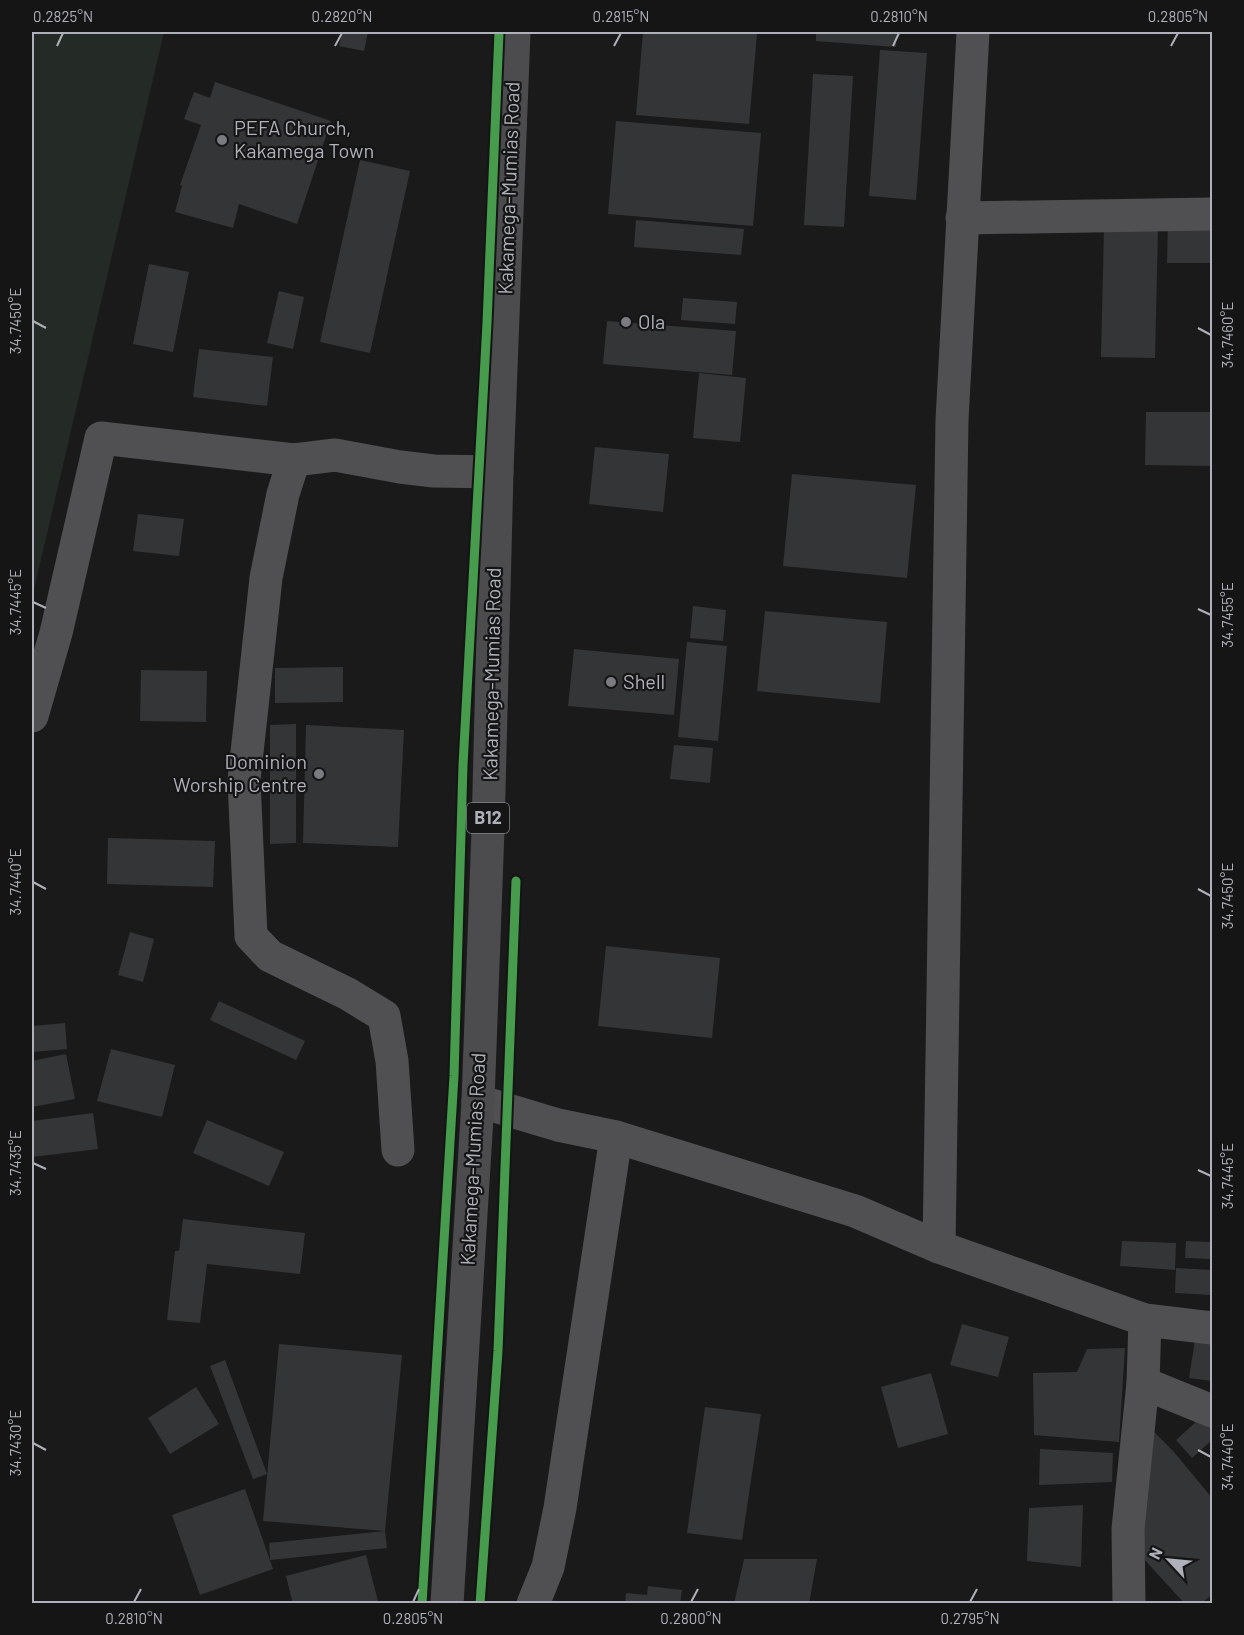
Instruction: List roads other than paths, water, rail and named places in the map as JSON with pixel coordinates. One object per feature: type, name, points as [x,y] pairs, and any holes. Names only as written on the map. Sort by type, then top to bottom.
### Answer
[{"type":"highway","name":"Kakamega-Mumias Road","points":[[447,1604],[478,1101],[488,830],[497,472],[512,143],[514,32]]},
{"type":"street","points":[[939,1247],[952,420],[973,32]]},
{"type":"street","points":[[962,218],[1212,214]]},
{"type":"street","points":[[32,716],[56,633],[100,438],[294,460],[335,455],[434,471],[497,472]]},
{"type":"street","points":[[294,460],[283,494],[266,578],[244,780],[251,936],[270,956],[348,994],[384,1016],[392,1061],[398,1150]]},
{"type":"street","points":[[478,1101],[558,1125],[616,1137],[855,1211],[939,1247],[1145,1320],[1212,1328]]},
{"type":"street","points":[[533,1604],[548,1567],[560,1508],[616,1137]]},
{"type":"street","points":[[1129,1604],[1128,1529],[1143,1383],[1145,1320]]},
{"type":"street","points":[[1143,1383],[1212,1410]]},
{"type":"place","name":"PEFA Church, Kakamega Town","points":[[222,140]]},
{"type":"place","name":"Ola","points":[[626,322]]},
{"type":"place","name":"Shell","points":[[611,682]]},
{"type":"place","name":"Dominion Worship Centre","points":[[319,774]]}]
